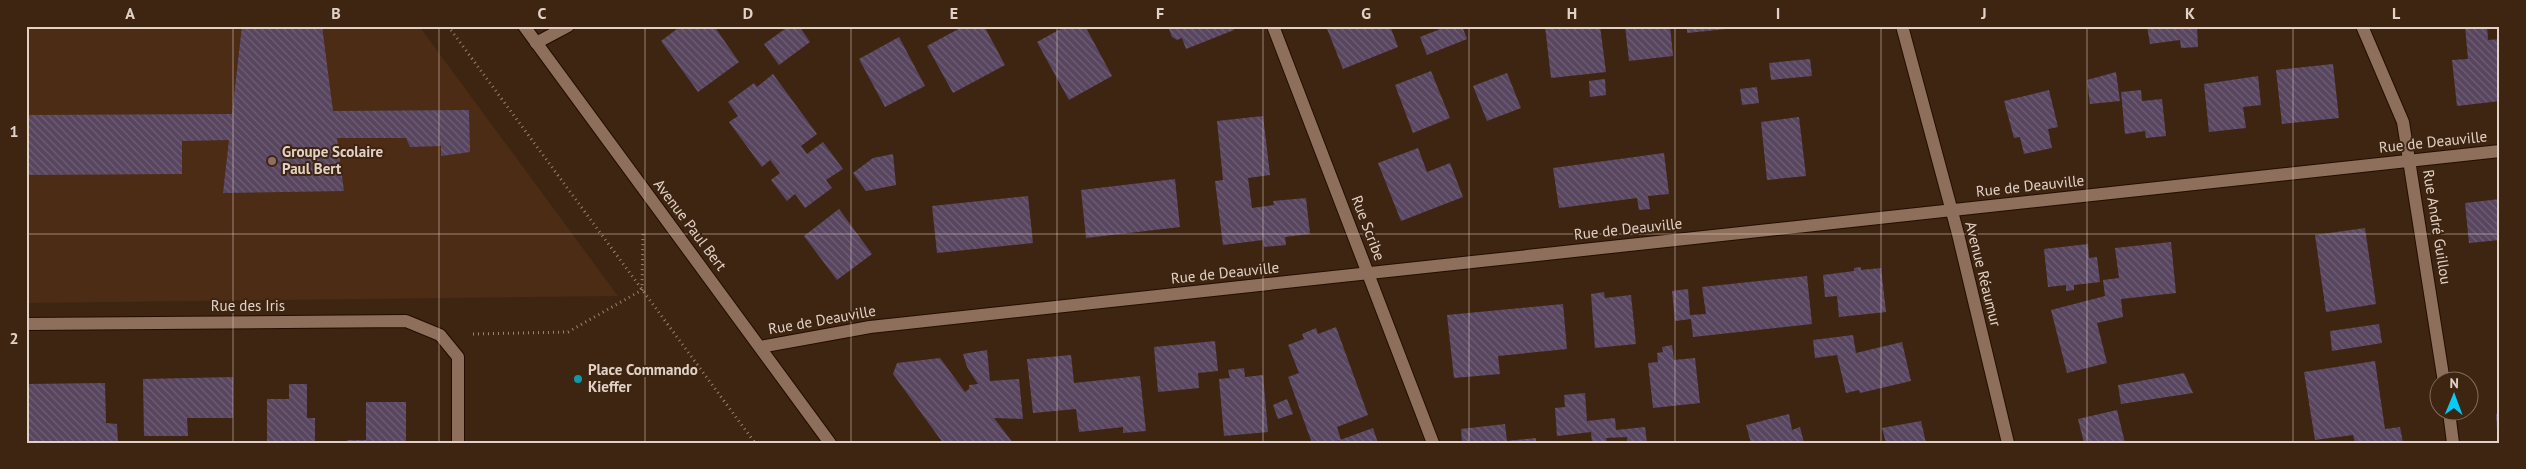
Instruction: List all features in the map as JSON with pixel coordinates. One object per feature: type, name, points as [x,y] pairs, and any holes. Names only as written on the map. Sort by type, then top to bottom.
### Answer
[{"type":"street","name":"Avenue Paul Bert","points":[[524,26],[830,443]]},
{"type":"street","points":[[536,43],[568,26]]},
{"type":"street","name":"Rue Scribe","points":[[1272,26],[1433,443]]},
{"type":"street","name":"Avenue Réaumur","points":[[1902,26],[1951,211],[2008,443]]},
{"type":"street","name":"Rue André Guillou","points":[[2362,26],[2403,122],[2442,372]]},
{"type":"street","name":"Rue de Deauville","points":[[760,347],[870,327],[2500,151]]},
{"type":"street","name":"Rue des Iris","points":[[26,324],[406,321],[440,335],[458,357],[458,443]]},
{"type":"street","points":[[2450,422],[2453,443]]},
{"type":"path","points":[[448,26],[755,443]]},
{"type":"path","points":[[642,290],[644,190]]},
{"type":"path","points":[[440,335],[568,332],[642,290]]},
{"type":"shaded area","name":"Groupe Scolaire Paul Bert","points":[[26,26],[419,26],[618,296],[26,303]]},
{"type":"building","points":[[242,26],[322,26],[333,111],[469,110],[470,152],[441,156],[441,146],[410,147],[406,138],[337,138],[344,191],[223,193],[229,140],[182,141],[182,174],[26,175],[26,115],[232,114]]},
{"type":"building","points":[[681,26],[714,26],[739,62],[698,92],[661,41]]},
{"type":"building","points":[[789,26],[799,26],[810,42],[779,65],[764,44]]},
{"type":"building","points":[[964,26],[984,26],[1005,65],[953,93],[927,46]]},
{"type":"building","points":[[1066,26],[1085,26],[1112,76],[1069,100],[1037,42]]},
{"type":"building","points":[[1168,26],[1233,26],[1234,30],[1186,49],[1182,38],[1177,40],[1172,37]]},
{"type":"building","points":[[1326,26],[1390,26],[1398,47],[1343,69]]},
{"type":"building","points":[[1448,26],[1462,26],[1467,39],[1427,55],[1420,37]]},
{"type":"building","points":[[1545,26],[1600,26],[1606,72],[1551,78]]},
{"type":"building","points":[[1625,26],[1670,26],[1673,56],[1629,61]]},
{"type":"building","points":[[1687,26],[1737,26],[1737,28],[1687,33]]},
{"type":"building","points":[[2147,26],[2197,26],[2198,47],[2181,48],[2180,40],[2150,44]]},
{"type":"building","points":[[2465,26],[2487,26],[2488,40],[2500,39],[2500,101],[2457,106],[2452,60],[2468,59]]},
{"type":"building","points":[[899,37],[925,86],[885,107],[859,59]]},
{"type":"building","points":[[1810,59],[1812,76],[1771,80],[1769,63]]},
{"type":"building","points":[[2333,64],[2339,118],[2282,124],[2276,70]]},
{"type":"building","points":[[1431,71],[1450,118],[1413,133],[1395,85]]},
{"type":"building","points":[[2116,72],[2120,101],[2090,104],[2087,80]]},
{"type":"building","points":[[1507,73],[1521,108],[1487,121],[1473,86]]},
{"type":"building","points":[[773,74],[817,134],[801,146],[807,154],[823,142],[843,169],[826,180],[832,188],[805,208],[795,194],[787,201],[771,180],[780,173],[770,160],[762,167],[729,122],[738,116],[728,102],[754,83],[757,87]]},
{"type":"building","points":[[2258,76],[2261,105],[2243,107],[2246,128],[2209,132],[2204,84]]},
{"type":"building","points":[[1605,79],[1606,95],[1590,97],[1589,81]]},
{"type":"building","points":[[1757,87],[1759,103],[1742,105],[1740,89]]},
{"type":"building","points":[[2049,90],[2058,127],[2048,129],[2052,148],[2024,154],[2020,137],[2014,138],[2004,101]]},
{"type":"building","points":[[2141,90],[2142,101],[2162,99],[2166,136],[2146,138],[2145,131],[2125,134],[2121,92]]},
{"type":"building","points":[[1263,116],[1270,175],[1248,178],[1252,208],[1274,205],[1273,201],[1306,198],[1310,234],[1285,237],[1286,245],[1264,247],[1263,240],[1223,245],[1215,181],[1223,180],[1217,121]]},
{"type":"building","points":[[1799,117],[1806,176],[1767,180],[1761,122]]},
{"type":"building","points":[[1418,148],[1427,172],[1450,163],[1463,197],[1401,221],[1378,163]]},
{"type":"building","points":[[1664,153],[1669,194],[1648,196],[1650,209],[1639,210],[1637,198],[1559,208],[1553,168]]},
{"type":"building","points":[[893,154],[896,185],[866,191],[853,173],[873,158]]},
{"type":"building","points":[[1175,179],[1180,227],[1086,238],[1081,190]]},
{"type":"building","points":[[1028,196],[1033,243],[937,253],[932,206]]},
{"type":"building","points":[[2500,199],[2500,240],[2469,243],[2465,203]]},
{"type":"building","points":[[839,209],[872,254],[837,280],[804,236]]},
{"type":"building","points":[[2365,228],[2376,304],[2326,312],[2315,235]]},
{"type":"building","points":[[2171,242],[2176,293],[2121,299],[2123,317],[2097,323],[2107,363],[2067,373],[2051,310],[2105,296],[2103,280],[2119,278],[2115,248]]},
{"type":"building","points":[[2088,244],[2089,258],[2097,257],[2100,282],[2074,285],[2074,290],[2066,291],[2066,285],[2048,287],[2044,249]]},
{"type":"building","points":[[1861,267],[1861,270],[1881,268],[1886,312],[1839,317],[1837,296],[1825,297],[1823,275],[1854,271],[1854,268]]},
{"type":"building","points":[[1807,276],[1812,324],[1693,337],[1691,319],[1675,321],[1672,291],[1688,289],[1690,315],[1706,314],[1702,287]]},
{"type":"building","points":[[1604,292],[1605,298],[1631,295],[1636,344],[1595,348],[1591,294]]},
{"type":"building","points":[[1563,304],[1567,349],[1498,356],[1500,374],[1454,378],[1447,315]]},
{"type":"building","points":[[2379,324],[2382,343],[2332,351],[2330,331]]},
{"type":"building","points":[[1336,327],[1368,415],[1337,427],[1341,440],[1333,443],[1312,443],[1288,377],[1299,373],[1288,345],[1304,339],[1302,334],[1316,328],[1318,334]]},
{"type":"building","points":[[1853,335],[1856,353],[1902,342],[1911,381],[1860,393],[1859,390],[1846,393],[1837,355],[1815,358],[1813,340]]},
{"type":"building","points":[[1215,341],[1218,371],[1198,373],[1199,388],[1158,392],[1154,347]]},
{"type":"building","points":[[1672,345],[1674,360],[1695,358],[1700,403],[1653,408],[1648,363],[1658,362],[1657,353],[1663,352],[1662,347]]},
{"type":"building","points":[[987,350],[990,381],[1019,379],[1023,419],[994,418],[1013,443],[943,443],[893,374],[897,363],[940,358],[965,392],[969,389],[969,385],[978,384],[967,367],[963,354]]},
{"type":"building","points":[[1071,355],[1074,383],[1140,376],[1146,431],[1123,433],[1123,427],[1079,432],[1076,409],[1033,413],[1027,359]]},
{"type":"building","points":[[2375,361],[2385,429],[2400,427],[2403,443],[2355,443],[2353,435],[2315,440],[2304,372]]},
{"type":"building","points":[[1244,368],[1245,377],[1263,375],[1268,432],[1224,436],[1219,379],[1230,378],[1228,370]]},
{"type":"building","points":[[2184,373],[2193,393],[2121,404],[2118,385]]},
{"type":"building","points":[[233,377],[233,418],[187,418],[188,436],[144,436],[143,379]]},
{"type":"building","points":[[105,383],[106,423],[117,424],[118,443],[26,443],[26,384]]},
{"type":"building","points":[[289,384],[307,384],[307,418],[315,418],[315,441],[312,441],[312,443],[267,443],[267,399],[289,399]]},
{"type":"building","points":[[1585,393],[1587,421],[1615,418],[1616,430],[1645,427],[1647,443],[1627,443],[1627,437],[1606,438],[1607,442],[1592,443],[1591,432],[1557,436],[1555,408],[1565,407],[1564,395]]},
{"type":"building","points":[[1287,399],[1293,414],[1278,419],[1273,405]]},
{"type":"building","points":[[366,402],[406,402],[406,443],[347,443],[347,440],[366,440]]},
{"type":"building","points":[[2117,410],[2125,443],[2084,443],[2078,419]]},
{"type":"building","points":[[2500,413],[2500,443],[2498,443],[2496,414]]},
{"type":"building","points":[[1789,414],[1792,430],[1800,427],[1804,443],[1751,443],[1746,425]]},
{"type":"building","points":[[1921,421],[1926,443],[1886,443],[1882,428]]},
{"type":"building","points":[[1505,424],[1507,441],[1536,438],[1536,443],[1462,443],[1461,429]]},
{"type":"building","points":[[1373,428],[1378,443],[1341,443],[1340,440]]},
{"type":"place","name":"Groupe Scolaire Paul Bert","points":[[272,161]]},
{"type":"place","name":"Place Commando Kieffer","points":[[578,379]]}]
